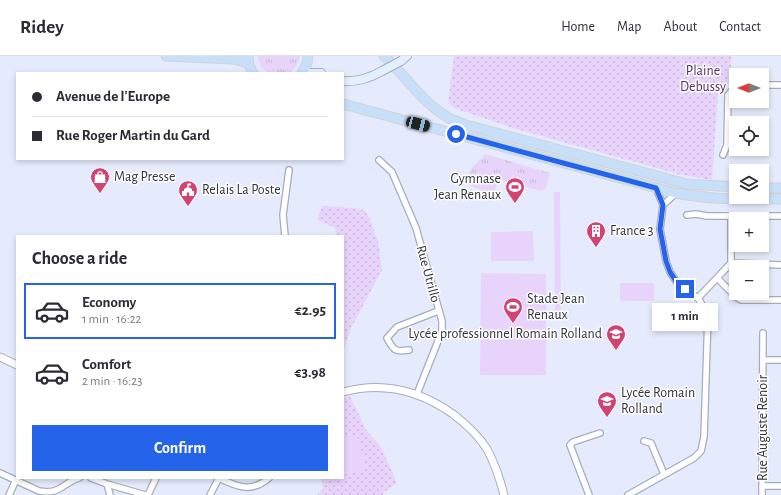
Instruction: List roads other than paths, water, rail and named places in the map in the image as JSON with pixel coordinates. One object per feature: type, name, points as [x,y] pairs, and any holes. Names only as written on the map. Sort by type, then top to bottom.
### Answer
[{"type":"main road","points":[[166,56],[233,59],[250,65]]},
{"type":"main road","points":[[303,72],[307,64],[308,56]]},
{"type":"main road","points":[[384,56],[419,94],[435,108],[449,118],[466,125],[687,184],[729,187]]},
{"type":"main road","points":[[344,81],[353,82],[362,80],[382,71],[404,58]]},
{"type":"main road","points":[[344,104],[676,193],[720,199],[781,199]]},
{"type":"main road","points":[[769,188],[781,188]]},
{"type":"street","points":[[769,85],[781,86]]},
{"type":"street","points":[[723,155],[727,144],[729,94]]},
{"type":"street","name":"Rue Utrillo","points":[[379,160],[392,172],[416,228],[442,321],[442,331],[417,394]]},
{"type":"street","points":[[285,235],[283,215],[289,170]]},
{"type":"street","points":[[628,495],[694,458],[701,451],[703,444],[709,320],[708,314],[698,298],[678,284],[670,272],[666,261],[660,229],[663,205],[656,188]]},
{"type":"street","points":[[663,205],[676,193]]},
{"type":"street","points":[[687,216],[696,214],[707,216],[729,216]]},
{"type":"street","points":[[769,216],[781,216]]},
{"type":"street","points":[[698,298],[729,265]]},
{"type":"street","points":[[769,265],[781,265]]},
{"type":"street","points":[[717,278],[741,300],[781,300]]},
{"type":"street","points":[[409,350],[398,352],[392,348],[387,338],[397,327],[438,311]]},
{"type":"street","name":"Rue Auguste Renoir","points":[[762,495],[763,333]]},
{"type":"street","points":[[0,357],[16,365]]},
{"type":"street","name":"Rue Auguste Renoir","points":[[763,360],[781,360]]},
{"type":"street","points":[[344,392],[356,388],[379,387],[404,390],[417,394],[439,405],[460,419],[478,437],[496,466],[504,495]]},
{"type":"street","points":[[589,495],[570,445],[571,443],[600,432]]},
{"type":"street","points":[[644,441],[651,443],[664,474]]},
{"type":"street","points":[[0,473],[39,490],[51,492],[59,490],[75,479]]},
{"type":"street","points":[[94,479],[145,495]]},
{"type":"street","points":[[148,495],[156,479]]},
{"type":"street","points":[[210,495],[218,479]]},
{"type":"street","points":[[221,479],[236,486],[246,487],[255,486],[263,483],[268,479]]},
{"type":"street","points":[[10,495],[16,480]]},
{"type":"street","points":[[106,484],[110,495]]},
{"type":"street","points":[[762,486],[781,486]]},
{"type":"place","name":"Mag Presse","points":[[100,194]]},
{"type":"place","name":"Gymnase Jean Renaux","points":[[515,204]]},
{"type":"place","name":"Relais La Poste","points":[[188,207]]},
{"type":"place","name":"France 3","points":[[596,248]]},
{"type":"place","name":"Stade Jean Renaux","points":[[513,324]]},
{"type":"place","name":"Lycée professionnel Romain Rolland","points":[[616,351]]},
{"type":"place","name":"Lycée Romain Rolland","points":[[607,418]]},
{"type":"park label","name":"Plaine Debussy","points":[[703,80]]}]
